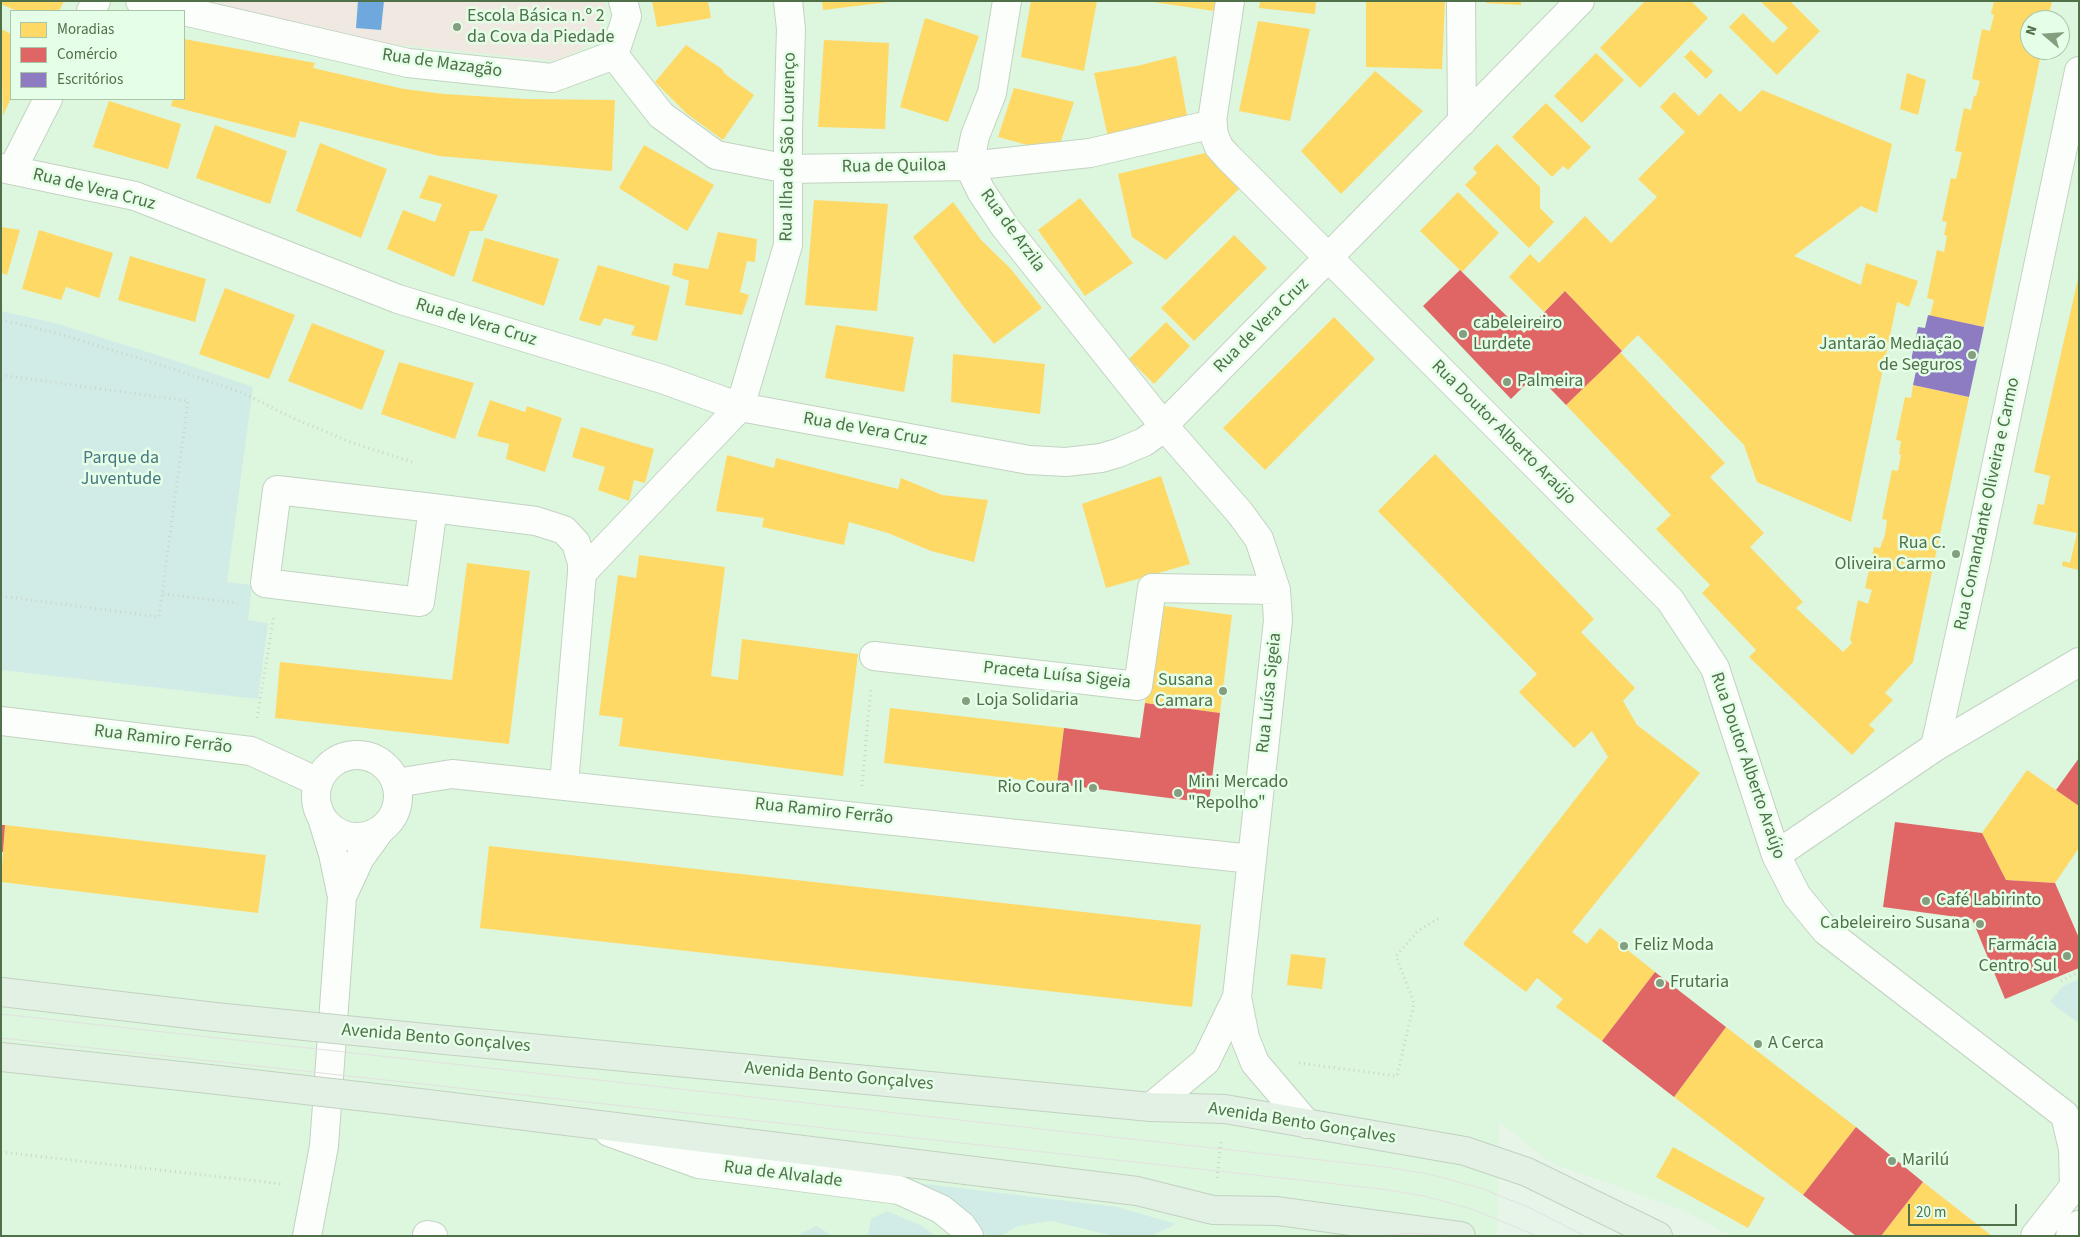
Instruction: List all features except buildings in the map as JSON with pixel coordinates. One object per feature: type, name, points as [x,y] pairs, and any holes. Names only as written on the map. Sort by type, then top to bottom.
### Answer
[{"type":"main road","name":"Avenida Bento Gonçalves","points":[[1,992],[215,1018],[1151,1107],[1225,1110],[1466,1151],[1527,1172],[1658,1236]]},
{"type":"main road","points":[[1,1057],[428,1104],[1137,1191],[1213,1210],[1277,1211],[1461,1236]]},
{"type":"street","name":"Rua de Mazagão","points":[[140,1],[180,10]]},
{"type":"street","points":[[614,55],[627,16],[623,1]]},
{"type":"street","name":"Rua Ilha de São Lourenço","points":[[740,407],[788,244],[791,29],[788,1]]},
{"type":"street","points":[[970,166],[974,136],[992,93],[1007,1]]},
{"type":"street","points":[[1213,124],[1230,1]]},
{"type":"street","points":[[1461,1],[1462,122]]},
{"type":"street","name":"Rua de Vera Cruz","points":[[7,169],[135,196],[398,299],[662,379],[740,407],[1046,462],[1083,460],[1118,453],[1144,442],[1164,426],[1580,1]]},
{"type":"street","name":"Rua de Mazagão","points":[[185,11],[408,63],[552,78],[614,55]]},
{"type":"street","name":"Rua de Quiloa","points":[[614,55],[661,115],[716,155],[788,169],[970,166],[1090,153],[1213,124]]},
{"type":"street","name":"Rua Comandante Oliveira e Carmo","points":[[1935,747],[2079,71]]},
{"type":"street","points":[[7,169],[47,100]]},
{"type":"street","name":"Rua Doutor Alberto Araújo","points":[[1213,124],[1217,141],[1227,156],[1670,600],[1715,668],[1776,855],[1797,896],[1826,930],[2072,1114],[2076,1184]]},
{"type":"street","name":"Rua de Arzila","points":[[970,166],[981,192],[1005,227],[1164,426]]},
{"type":"street","points":[[582,573],[740,407]]},
{"type":"street","name":"Rua Luísa Sigeia","points":[[1164,426],[1240,513],[1259,539],[1276,590],[1278,620],[1237,997],[1246,1038],[1255,1063],[1307,1124]]},
{"type":"street","points":[[433,508],[420,602],[265,583],[276,490],[433,508],[536,521],[564,530],[576,543],[582,563],[564,784]]},
{"type":"street","name":"Praceta Luísa Sigeia","points":[[874,656],[1138,686],[1152,588],[1276,590]]},
{"type":"street","points":[[1776,855],[1935,747],[2079,662]]},
{"type":"street","name":"Rua Ramiro Ferrão","points":[[1,721],[251,751],[318,782]]},
{"type":"street","points":[[307,1236],[324,1146],[342,897],[333,854],[317,806],[316,794],[318,782],[325,769],[337,760],[350,755],[365,755],[379,761],[390,770],[396,783],[398,800],[392,817],[360,858],[342,897]]},
{"type":"street","name":"Rua Ramiro Ferrão","points":[[396,783],[452,774],[564,784],[1252,859]]},
{"type":"street","points":[[322,818],[331,828],[355,837],[369,835],[381,829]]},
{"type":"street","name":"Rua Luísa Sigeia","points":[[1151,1107],[1206,1061],[1237,997]]},
{"type":"street","name":"Rua de Alvalade","points":[[589,1124],[699,1164],[899,1190],[941,1209],[962,1226],[970,1236]]},
{"type":"street","points":[[2035,1236],[2076,1184]]},
{"type":"street","points":[[2070,1236],[2079,1225]]},
{"type":"path","points":[[1,320],[53,332],[243,393],[350,442],[412,462]]},
{"type":"path","points":[[1,375],[188,401],[160,617],[1,596]]},
{"type":"path","points":[[251,751],[276,607],[278,585]]},
{"type":"path","points":[[163,594],[248,604]]},
{"type":"path","points":[[859,816],[874,656]]},
{"type":"path","points":[[1255,1063],[1265,1059],[1397,1076],[1414,1003],[1396,956],[1418,931],[1441,917]]},
{"type":"path","points":[[2060,981],[2079,972]]},
{"type":"path","points":[[1213,1210],[1225,1110]]},
{"type":"path","points":[[1,1152],[316,1188]]},
{"type":"shaded area","points":[[1,1],[2079,1],[2079,1153],[2017,1236],[1731,1236],[1683,1210],[1549,1162],[1499,1121],[1497,1236],[1,1236]]},
{"type":"shaded area","name":"Escola Básica n.º 2 da Cova da Piedade","points":[[198,1],[605,1],[607,11],[594,43],[555,61],[390,44]]},
{"type":"green space","name":"Parque da Juventude","points":[[1,311],[55,323],[253,387],[227,582],[252,585],[248,620],[268,623],[258,699],[1,670]]},
{"type":"green space","points":[[2079,979],[2079,1023],[2050,1002],[2063,986]]},
{"type":"green space","points":[[917,1183],[1117,1207],[1176,1224],[1151,1236],[1114,1236],[1051,1221],[1018,1226],[1001,1236],[987,1236],[961,1209]]},
{"type":"green space","points":[[887,1211],[922,1226],[936,1236],[868,1236],[871,1219]]},
{"type":"green space","points":[[816,1226],[833,1236],[796,1236]]},
{"type":"tram line","points":[[1,1014],[1385,1167],[1429,1174],[1480,1188],[1528,1207],[1585,1236]]},
{"type":"tram line","points":[[1,1038],[1382,1189],[1424,1196],[1472,1209],[1537,1236]]},
{"type":"tram line","points":[[1382,1236],[1407,1233],[1458,1236]]},
{"type":"place","name":"Escola Básica n.º 2 da Cova da Piedade","points":[[457,27]]},
{"type":"place","name":"cabeleireiro Lurdete","points":[[1463,334]]},
{"type":"place","name":"Jantarão Mediação de Seguros","points":[[1972,355]]},
{"type":"place","name":"Palmeira","points":[[1507,382]]},
{"type":"place","name":"Rua C. Oliveira Carmo","points":[[1956,554]]},
{"type":"place","name":"Susana Camara","points":[[1223,691]]},
{"type":"place","name":"Loja Solidaria","points":[[966,701]]},
{"type":"place","name":"Rio Coura II","points":[[1093,788]]},
{"type":"place","name":"Mini Mercado \"Repolho\"","points":[[1178,793]]},
{"type":"place","name":"Café Labirinto","points":[[1926,901]]},
{"type":"place","name":"Cabeleireiro Susana","points":[[1980,924]]},
{"type":"place","name":"Feliz Moda","points":[[1624,946]]},
{"type":"place","name":"Farmácia Centro Sul","points":[[2067,956]]},
{"type":"place","name":"Frutaria","points":[[1660,983]]},
{"type":"place","name":"A Cerca","points":[[1758,1044]]},
{"type":"place","name":"Marilú","points":[[1892,1161]]}]
